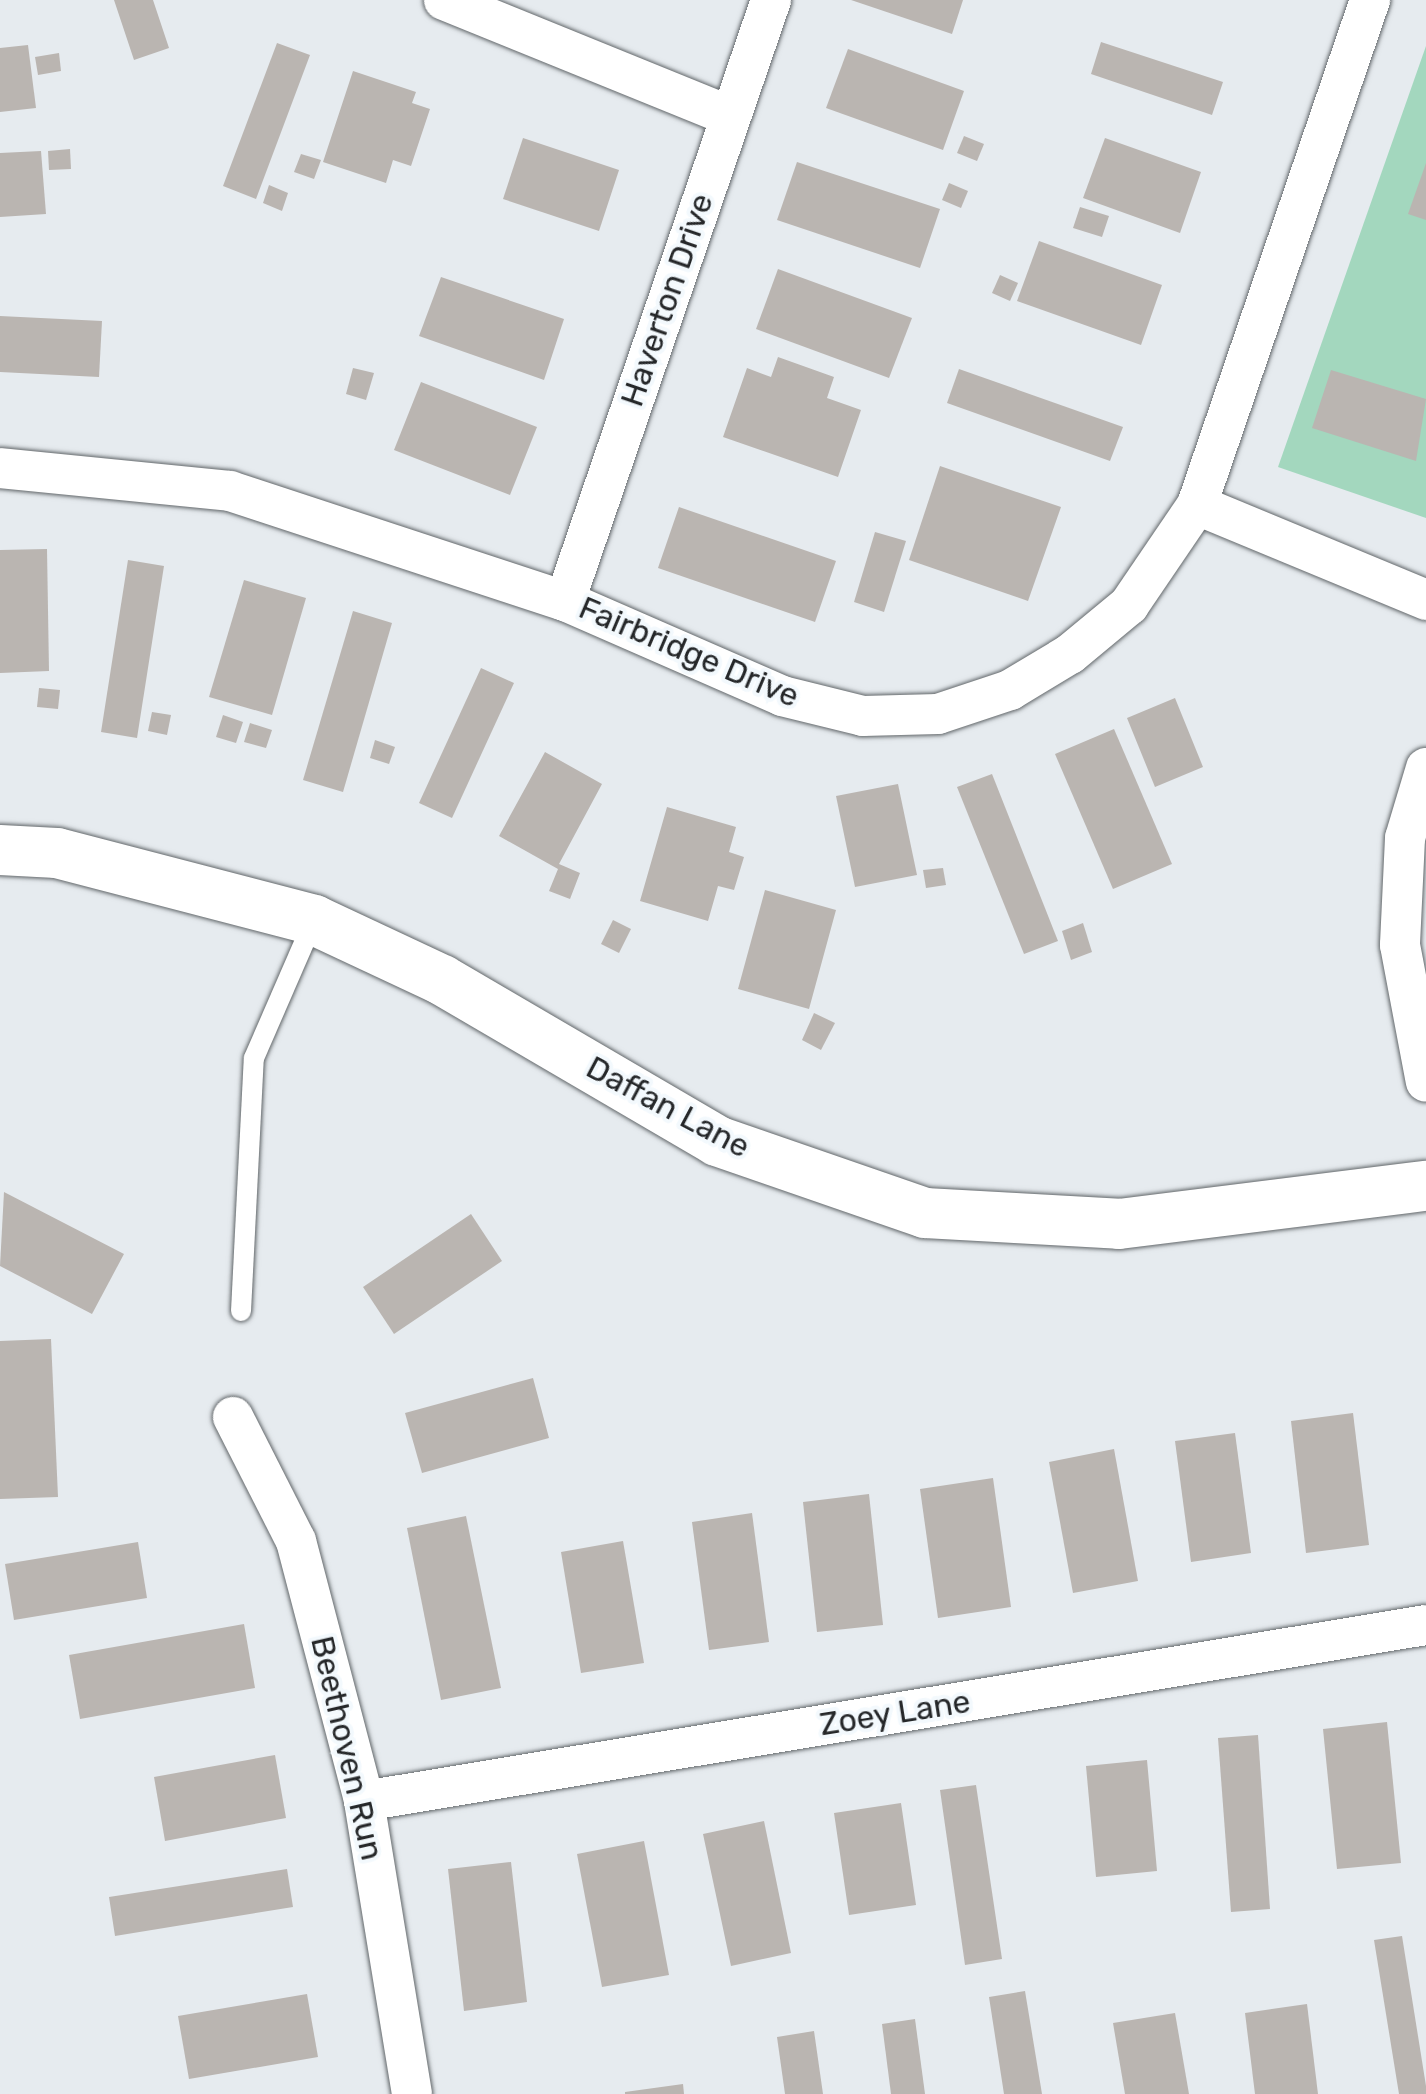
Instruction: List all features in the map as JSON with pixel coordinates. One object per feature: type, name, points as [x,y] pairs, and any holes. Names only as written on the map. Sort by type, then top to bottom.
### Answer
[{"type":"street","points":[[444,0],[730,116]]},
{"type":"street","name":"Haverton Drive","points":[[566,601],[771,0]]},
{"type":"street","name":"Fairbridge Drive","points":[[0,468],[230,492],[566,601],[782,696],[863,716],[938,714],[1010,690],[1070,654],[1128,605],[1196,505],[1370,0]]},
{"type":"street","points":[[1196,505],[1426,600]]},
{"type":"street","points":[[1426,768],[1406,838],[1400,946],[1426,1082]]},
{"type":"street","name":"Daffan Lane","points":[[0,850],[57,853],[314,920],[442,980],[717,1140],[925,1213],[1119,1224],[1426,1186]]},
{"type":"street","name":"Beethoven Run","points":[[233,1417],[296,1541],[364,1801],[412,2094]]},
{"type":"street","name":"Zoey Lane","points":[[364,1801],[1426,1626]]},
{"type":"lane","points":[[241,1310],[254,1058],[314,920]]},
{"type":"green space","points":[[1426,46],[1426,518],[1278,467]]},
{"type":"building","points":[[114,0],[153,0],[169,48],[134,60]]},
{"type":"building","points":[[851,0],[963,0],[952,34]]},
{"type":"building","points":[[1101,42],[1223,82],[1212,115],[1091,74]]},
{"type":"building","points":[[277,43],[310,55],[256,199],[223,186]]},
{"type":"building","points":[[28,45],[36,108],[0,112],[0,48]]},
{"type":"building","points":[[848,49],[964,91],[943,150],[826,108]]},
{"type":"building","points":[[59,53],[61,71],[38,75],[35,57]]},
{"type":"building","points":[[353,71],[416,92],[412,103],[430,109],[411,166],[393,160],[386,183],[323,162]]},
{"type":"building","points":[[964,136],[984,144],[977,161],[957,153]]},
{"type":"building","points":[[523,138],[619,170],[599,231],[503,199]]},
{"type":"building","points":[[1105,138],[1201,172],[1180,233],[1083,198]]},
{"type":"building","points":[[70,149],[71,169],[49,170],[48,151]]},
{"type":"building","points":[[41,151],[46,214],[0,217],[0,153]]},
{"type":"building","points":[[301,154],[321,160],[314,179],[294,172]]},
{"type":"building","points":[[797,162],[940,209],[920,268],[777,220]]},
{"type":"building","points":[[1426,163],[1426,220],[1408,214]]},
{"type":"building","points":[[949,183],[968,191],[961,208],[942,200]]},
{"type":"building","points":[[269,185],[288,193],[282,211],[263,203]]},
{"type":"building","points":[[1080,207],[1109,216],[1102,237],[1073,228]]},
{"type":"building","points":[[1039,241],[1162,285],[1141,345],[1017,301]]},
{"type":"building","points":[[778,269],[912,318],[889,378],[756,329]]},
{"type":"building","points":[[1000,275],[1018,283],[1010,301],[992,293]]},
{"type":"building","points":[[441,277],[564,319],[544,380],[419,336]]},
{"type":"building","points":[[0,316],[102,321],[99,377],[0,372]]},
{"type":"building","points":[[778,357],[834,377],[827,398],[861,410],[838,477],[723,437],[747,368],[771,377]]},
{"type":"building","points":[[353,368],[374,373],[366,400],[346,394]]},
{"type":"building","points":[[959,369],[1123,427],[1110,461],[947,403]]},
{"type":"building","points":[[1331,370],[1426,399],[1416,461],[1312,428]]},
{"type":"building","points":[[421,382],[537,427],[510,495],[394,450]]},
{"type":"building","points":[[940,466],[1061,507],[1028,601],[909,560]]},
{"type":"building","points":[[679,507],[836,561],[815,622],[658,568]]},
{"type":"building","points":[[875,532],[906,541],[884,612],[854,602]]},
{"type":"building","points":[[47,549],[49,671],[0,673],[0,550]]},
{"type":"building","points":[[128,560],[164,566],[137,738],[101,732]]},
{"type":"building","points":[[244,580],[306,598],[272,715],[209,697]]},
{"type":"building","points":[[353,611],[392,623],[343,792],[303,780]]},
{"type":"building","points":[[481,668],[514,683],[452,818],[419,803]]},
{"type":"building","points":[[39,688],[60,690],[58,709],[37,707]]},
{"type":"building","points":[[1175,698],[1203,767],[1155,787],[1127,718]]},
{"type":"building","points":[[152,712],[171,715],[167,735],[148,731]]},
{"type":"building","points":[[223,715],[243,722],[236,743],[216,737]]},
{"type":"building","points":[[250,723],[272,730],[266,748],[244,742]]},
{"type":"building","points":[[1114,729],[1172,864],[1113,889],[1055,754]]},
{"type":"building","points":[[375,740],[395,747],[389,764],[370,758]]},
{"type":"building","points":[[545,752],[602,784],[559,864],[580,873],[570,899],[549,891],[558,869],[499,836]]},
{"type":"building","points":[[992,774],[1058,941],[1024,954],[957,787]]},
{"type":"building","points":[[898,784],[917,875],[855,887],[836,796]]},
{"type":"building","points":[[667,807],[736,827],[729,852],[744,857],[734,890],[718,886],[708,921],[640,901]]},
{"type":"building","points":[[943,868],[946,885],[926,888],[923,870]]},
{"type":"building","points":[[765,890],[836,910],[809,1009],[738,989]]},
{"type":"building","points":[[613,920],[631,929],[619,953],[601,944]]},
{"type":"building","points":[[1083,923],[1092,952],[1071,960],[1062,931]]},
{"type":"building","points":[[814,1013],[835,1023],[821,1050],[802,1040]]},
{"type":"building","points":[[4,1192],[124,1254],[92,1314],[0,1266]]},
{"type":"building","points":[[471,1214],[502,1261],[394,1334],[363,1287]]},
{"type":"building","points":[[51,1339],[58,1497],[0,1499],[0,1341]]},
{"type":"building","points":[[533,1378],[549,1438],[422,1473],[405,1413]]},
{"type":"building","points":[[1353,1413],[1369,1545],[1306,1553],[1291,1421]]},
{"type":"building","points":[[1235,1433],[1251,1553],[1191,1562],[1175,1441]]},
{"type":"building","points":[[1114,1449],[1138,1581],[1073,1593],[1049,1462]]},
{"type":"building","points":[[993,1478],[1011,1607],[938,1618],[920,1489]]},
{"type":"building","points":[[869,1494],[883,1625],[817,1632],[803,1502]]},
{"type":"building","points":[[752,1513],[769,1642],[709,1650],[692,1522]]},
{"type":"building","points":[[466,1516],[501,1688],[441,1700],[407,1528]]},
{"type":"building","points":[[623,1541],[644,1663],[581,1673],[561,1552]]},
{"type":"building","points":[[138,1542],[147,1598],[14,1620],[5,1564]]},
{"type":"building","points":[[244,1624],[255,1688],[80,1719],[69,1655]]},
{"type":"building","points":[[1387,1722],[1401,1863],[1337,1869],[1323,1729]]},
{"type":"building","points":[[1258,1735],[1270,1909],[1231,1912],[1218,1738]]},
{"type":"building","points":[[275,1755],[286,1818],[165,1841],[154,1777]]},
{"type":"building","points":[[1147,1760],[1157,1871],[1096,1877],[1086,1766]]},
{"type":"building","points":[[976,1785],[1002,1959],[965,1965],[940,1790]]},
{"type":"building","points":[[901,1803],[916,1905],[849,1915],[834,1813]]},
{"type":"building","points":[[764,1821],[791,1953],[731,1966],[703,1834]]},
{"type":"building","points":[[644,1841],[669,1975],[602,1987],[577,1854]]},
{"type":"building","points":[[511,1862],[527,2002],[464,2011],[448,1869]]},
{"type":"building","points":[[287,1869],[293,1907],[115,1936],[109,1897]]},
{"type":"building","points":[[1402,1936],[1426,2094],[1399,2094],[1374,1940]]},
{"type":"building","points":[[1025,1991],[1042,2094],[1004,2094],[989,1997]]},
{"type":"building","points":[[307,1994],[318,2057],[189,2079],[178,2016]]},
{"type":"building","points":[[1307,2004],[1318,2094],[1255,2094],[1245,2013]]},
{"type":"building","points":[[1175,2013],[1189,2094],[1125,2094],[1113,2023]]},
{"type":"building","points":[[915,2019],[925,2094],[891,2094],[882,2024]]},
{"type":"building","points":[[814,2031],[823,2094],[785,2094],[777,2037]]},
{"type":"building","points":[[683,2084],[684,2094],[625,2094],[625,2092]]}]
